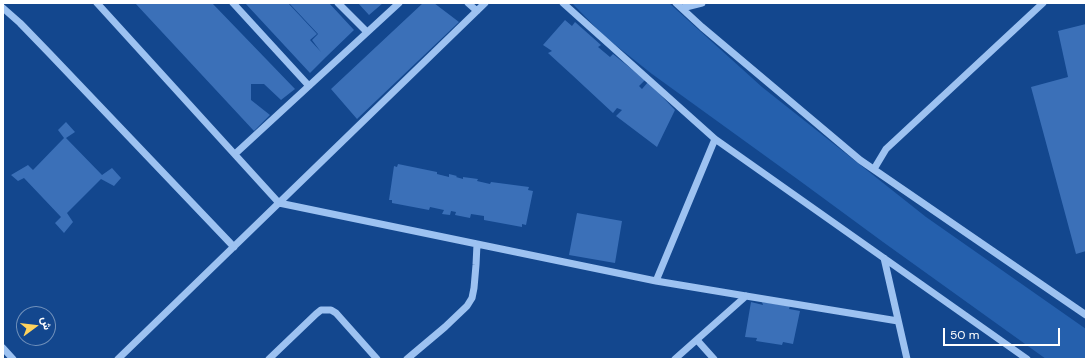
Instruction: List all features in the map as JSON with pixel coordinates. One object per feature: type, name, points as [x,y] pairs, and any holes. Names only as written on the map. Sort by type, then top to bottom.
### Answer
[{"type":"street","points":[[97,3],[279,203],[656,281],[898,321]]},
{"type":"street","points":[[233,3],[309,86]]},
{"type":"street","points":[[338,3],[367,32]]},
{"type":"street","points":[[235,154],[399,3]]},
{"type":"street","points":[[468,3],[477,11]]},
{"type":"street","points":[[118,359],[485,3]]},
{"type":"street","points":[[563,3],[715,139],[1027,359]]},
{"type":"street","points":[[676,3],[702,27],[860,160],[1086,315]]},
{"type":"street","points":[[682,8],[702,3]]},
{"type":"street","points":[[874,169],[886,149],[1043,3]]},
{"type":"street","points":[[3,8],[50,54],[234,247]]},
{"type":"street","points":[[656,281],[715,139]]},
{"type":"street","points":[[407,359],[451,322],[467,306],[472,298],[477,244]]},
{"type":"street","points":[[884,258],[907,359]]},
{"type":"street","points":[[675,359],[746,296]]},
{"type":"street","points":[[269,359],[321,310],[331,310],[336,313],[377,359]]},
{"type":"street","points":[[697,340],[714,359]]},
{"type":"street","points":[[4,351],[13,359]]},
{"type":"shaded area","points":[[572,3],[669,3],[762,87],[926,217],[1086,329],[1086,359],[1046,359],[652,74],[604,36]]},
{"type":"building","points":[[135,3],[212,3],[295,89],[281,100],[264,84],[251,84],[251,100],[270,115],[254,131]]},
{"type":"building","points":[[245,3],[288,3],[317,34],[310,40],[321,52],[312,40],[318,34],[289,3],[329,3],[354,30],[310,73]]},
{"type":"building","points":[[358,3],[383,3],[369,15]]},
{"type":"building","points":[[423,3],[434,3],[459,22],[357,119],[331,89]]},
{"type":"building","points":[[565,20],[572,26],[575,22],[601,45],[598,47],[610,57],[613,54],[645,80],[639,86],[642,89],[648,82],[675,110],[657,147],[616,116],[622,110],[617,108],[613,113],[548,53],[552,51],[543,45]]},
{"type":"building","points":[[1086,24],[1086,251],[1076,254],[1031,87],[1068,77],[1058,31]]},
{"type":"building","points":[[66,122],[75,132],[66,138],[102,175],[112,168],[121,178],[114,186],[101,179],[67,213],[73,222],[64,233],[55,223],[61,217],[24,178],[18,181],[11,175],[28,165],[33,170],[64,138],[58,130]]},
{"type":"building","points":[[398,164],[437,172],[437,174],[449,177],[449,174],[463,179],[463,177],[478,179],[477,181],[490,184],[491,182],[529,187],[528,190],[533,191],[526,225],[522,224],[522,227],[484,220],[484,216],[471,214],[470,218],[455,215],[456,212],[451,211],[450,215],[442,214],[444,210],[430,207],[429,210],[392,203],[392,200],[389,200],[394,166],[397,167]]},
{"type":"building","points":[[577,213],[622,221],[615,263],[569,255]]},
{"type":"building","points":[[751,302],[763,305],[762,302],[790,306],[789,309],[800,311],[793,344],[783,342],[782,345],[756,341],[757,338],[745,337]]}]
